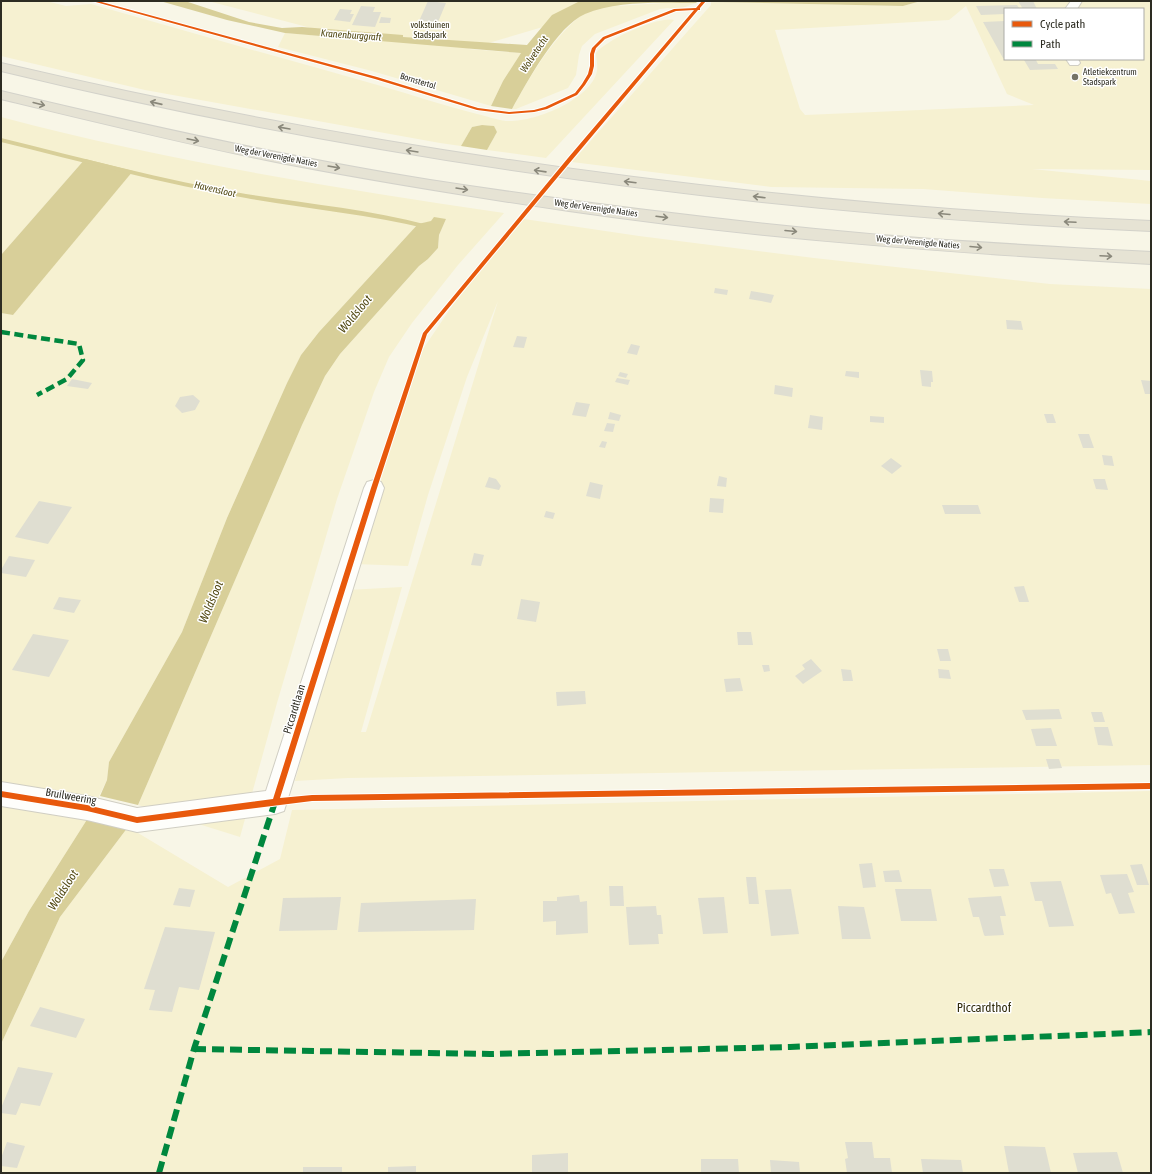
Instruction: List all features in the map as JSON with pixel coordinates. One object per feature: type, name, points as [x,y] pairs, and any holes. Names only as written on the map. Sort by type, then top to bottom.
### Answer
[{"type":"highway","points":[[1,67],[197,112],[346,140],[563,174],[788,200],[997,218],[1151,226]]},
{"type":"highway","name":"Weg der Verenigde Naties","points":[[1,95],[196,141],[324,166],[451,187],[609,210],[752,227],[878,239],[1069,254],[1151,258]]},
{"type":"street","name":"Piccardtlaan","points":[[137,820],[276,802],[374,488]]},
{"type":"street","name":"Bruilweering","points":[[1,794],[87,808],[137,820]]},
{"type":"green space","points":[[1,1],[46,1],[66,6],[91,4],[381,86],[453,108],[506,121],[517,121],[545,114],[573,100],[592,82],[597,71],[596,53],[602,48],[621,36],[645,25],[666,20],[674,20],[546,158],[487,150],[497,132],[493,126],[482,125],[472,127],[461,146],[145,90],[1,56]]},
{"type":"green space","name":"volkstuinen Stadspark","points":[[208,1],[632,1],[617,6],[664,3],[696,3],[677,10],[668,8],[660,9],[595,34],[582,46],[576,75],[568,88],[516,109],[512,109],[534,71],[550,48],[580,16],[468,49],[521,53],[503,81],[491,106],[372,71],[278,47],[285,33],[349,38]]},
{"type":"green space","points":[[921,1],[1151,1],[1151,170],[1032,169],[1151,181],[1151,204],[923,189],[771,187],[572,162],[711,5],[711,2],[903,6]],"holes":[[[966,6],[1007,94],[1034,105],[805,115],[800,109],[775,30],[949,20]]]},
{"type":"green space","points":[[1,117],[63,133],[188,160],[377,194],[504,213],[458,265],[412,323],[389,357],[374,392],[337,499],[277,703],[240,837],[138,805],[302,425],[325,376],[340,354],[419,266],[438,248],[439,235],[446,219],[418,224],[319,332],[301,355],[227,518],[182,632],[109,762],[107,780],[88,818],[29,911],[1,962],[1,313],[13,315],[84,160],[1,255]]},
{"type":"green space","points":[[524,219],[639,236],[814,258],[1050,284],[1151,289],[1151,765],[348,778],[295,781],[348,590],[402,587],[361,732],[366,732],[498,301],[467,377],[428,495],[408,566],[355,564],[407,378],[421,352],[467,284],[477,275]]},
{"type":"green space","name":"Piccardthof","points":[[1151,791],[1151,1173],[1,1173],[1,1044],[60,917],[128,827],[228,887],[280,859],[292,810]]},
{"type":"water","points":[[160,1],[185,1],[249,22],[282,28],[302,27],[403,35],[403,37],[527,45],[552,15],[580,1],[698,1],[696,3],[640,3],[611,6],[585,14],[574,20],[554,42],[534,70],[512,109],[491,106],[503,81],[521,53],[285,33],[227,20]]},
{"type":"water","points":[[921,1],[903,6],[711,2]]},
{"type":"water","points":[[482,125],[494,126],[497,132],[487,150],[461,146],[472,127]]},
{"type":"water","points":[[85,159],[133,171],[13,315],[1,313],[1,255]]},
{"type":"water","name":"Woldsloot","points":[[434,217],[446,219],[439,235],[438,248],[419,266],[340,354],[325,376],[302,425],[138,805],[100,796],[107,780],[109,762],[182,632],[227,518],[301,355],[319,332],[418,224],[431,221]]},
{"type":"water","name":"Woldsloot","points":[[88,818],[128,827],[60,917],[1,1044],[1,962],[29,911]]},
{"type":"building","points":[[428,1],[446,3],[438,22],[419,21]]},
{"type":"building","points":[[1018,1],[1033,1],[1036,8],[1022,8]]},
{"type":"building","points":[[1017,5],[1019,8],[1004,8],[1004,14],[981,15],[976,6]]},
{"type":"building","points":[[361,6],[375,7],[373,12],[381,12],[375,27],[352,25]]},
{"type":"building","points":[[340,9],[352,10],[350,14],[354,14],[350,22],[334,20]]},
{"type":"building","points":[[381,17],[391,18],[390,23],[379,23]]},
{"type":"building","points":[[1004,21],[1004,58],[1003,58],[983,22]]},
{"type":"building","points":[[1024,60],[1036,60],[1038,64],[1055,64],[1058,69],[1030,70]]},
{"type":"building","points":[[715,288],[728,290],[727,295],[714,293]]},
{"type":"building","points":[[751,291],[774,295],[771,303],[749,299]]},
{"type":"building","points":[[1006,320],[1021,321],[1023,330],[1007,329]]},
{"type":"building","points":[[517,336],[527,337],[524,348],[513,347]]},
{"type":"building","points":[[631,344],[640,346],[637,355],[627,353]]},
{"type":"building","points":[[920,370],[932,371],[933,382],[931,382],[931,387],[922,386]]},
{"type":"building","points":[[846,371],[859,372],[859,378],[845,376]]},
{"type":"building","points":[[620,372],[628,374],[626,378],[618,376]]},
{"type":"building","points":[[617,378],[630,380],[628,385],[615,382]]},
{"type":"building","points":[[72,379],[92,383],[88,389],[67,386]]},
{"type":"building","points":[[1141,380],[1151,381],[1151,394],[1145,394]]},
{"type":"building","points":[[775,385],[793,388],[792,397],[774,394]]},
{"type":"building","points":[[193,395],[200,401],[195,410],[182,413],[175,406],[180,397]]},
{"type":"building","points":[[576,402],[590,404],[586,417],[572,415]]},
{"type":"building","points":[[610,412],[621,415],[619,421],[608,419]]},
{"type":"building","points":[[1044,414],[1053,414],[1056,423],[1047,423]]},
{"type":"building","points":[[810,415],[823,417],[822,430],[808,428]]},
{"type":"building","points":[[870,416],[884,417],[884,423],[870,422]]},
{"type":"building","points":[[607,423],[615,424],[613,432],[604,431]]},
{"type":"building","points":[[1078,434],[1089,434],[1094,448],[1083,448]]},
{"type":"building","points":[[602,441],[607,442],[605,448],[599,447]]},
{"type":"building","points":[[1102,455],[1112,456],[1114,466],[1104,465]]},
{"type":"building","points":[[891,458],[902,466],[892,474],[881,466]]},
{"type":"building","points":[[719,476],[727,478],[726,487],[717,486]]},
{"type":"building","points":[[489,477],[496,479],[501,486],[499,490],[485,487]]},
{"type":"building","points":[[1093,479],[1105,479],[1108,490],[1096,489]]},
{"type":"building","points":[[590,482],[603,485],[600,499],[586,496]]},
{"type":"building","points":[[710,498],[724,499],[723,513],[709,512]]},
{"type":"building","points":[[39,501],[72,507],[48,544],[15,537]]},
{"type":"building","points":[[942,505],[978,505],[981,514],[945,514]]},
{"type":"building","points":[[546,511],[555,513],[553,519],[544,517]]},
{"type":"building","points":[[474,553],[484,555],[481,566],[471,565]]},
{"type":"building","points":[[9,556],[35,560],[26,577],[1,573],[1,570]]},
{"type":"building","points":[[1024,586],[1029,602],[1019,602],[1014,587]]},
{"type":"building","points":[[59,597],[81,600],[74,613],[53,609]]},
{"type":"building","points":[[521,599],[540,602],[536,622],[517,619]]},
{"type":"building","points":[[737,632],[751,632],[753,645],[738,645]]},
{"type":"building","points":[[33,634],[69,640],[49,677],[12,670]]},
{"type":"building","points":[[937,649],[948,649],[951,661],[940,661]]},
{"type":"building","points":[[811,659],[822,671],[803,684],[795,676],[805,669],[802,665]]},
{"type":"building","points":[[762,665],[769,665],[770,671],[764,672]]},
{"type":"building","points":[[841,669],[851,670],[853,681],[843,681]]},
{"type":"building","points":[[938,669],[949,670],[951,679],[939,678]]},
{"type":"building","points":[[740,678],[743,691],[726,692],[724,679]]},
{"type":"building","points":[[585,691],[586,704],[557,706],[556,692]]},
{"type":"building","points":[[1059,709],[1062,719],[1026,720],[1022,710]]},
{"type":"building","points":[[1091,712],[1102,712],[1105,722],[1094,722]]},
{"type":"building","points":[[1094,727],[1108,727],[1113,746],[1098,745]]},
{"type":"building","points":[[1051,728],[1057,746],[1036,746],[1031,729]]},
{"type":"building","points":[[1046,759],[1059,759],[1062,768],[1049,769]]},
{"type":"building","points":[[872,863],[876,887],[863,888],[859,864]]},
{"type":"building","points":[[1142,864],[1149,885],[1137,885],[1130,865]]},
{"type":"building","points":[[989,869],[1004,869],[1009,886],[994,887]]},
{"type":"building","points":[[899,870],[902,882],[885,882],[883,871]]},
{"type":"building","points":[[1127,874],[1134,892],[1128,893],[1135,913],[1119,914],[1111,893],[1106,894],[1100,875]]},
{"type":"building","points":[[746,877],[756,877],[759,904],[749,904]]},
{"type":"building","points":[[1061,881],[1074,926],[1049,927],[1042,901],[1035,901],[1030,882]]},
{"type":"building","points":[[609,886],[623,886],[624,906],[610,906]]},
{"type":"building","points":[[179,888],[195,890],[190,907],[173,905]]},
{"type":"building","points":[[791,889],[799,934],[771,936],[765,890]]},
{"type":"building","points":[[895,889],[931,889],[937,921],[901,921]]},
{"type":"building","points":[[579,895],[580,902],[587,901],[588,933],[556,935],[556,921],[543,922],[543,901],[557,901],[557,897]]},
{"type":"building","points":[[1001,896],[1006,916],[1000,916],[1004,935],[985,936],[979,917],[973,917],[968,898]]},
{"type":"building","points":[[341,897],[337,930],[279,931],[283,898]]},
{"type":"building","points":[[724,897],[728,933],[703,934],[698,898]]},
{"type":"building","points":[[476,899],[474,930],[358,932],[361,903]]},
{"type":"building","points":[[656,906],[657,915],[661,915],[663,934],[658,934],[659,944],[629,945],[626,907]]},
{"type":"building","points":[[838,906],[864,907],[871,939],[842,939]]},
{"type":"building","points":[[165,927],[215,932],[199,990],[179,987],[172,1012],[149,1010],[155,990],[144,989]]},
{"type":"building","points":[[40,1007],[85,1019],[76,1038],[30,1026]]},
{"type":"building","points":[[18,1067],[53,1073],[40,1106],[21,1103],[16,1115],[1,1113],[1,1108]]},
{"type":"building","points":[[7,1142],[25,1146],[17,1168],[1,1166],[1,1158]]},
{"type":"building","points":[[845,1142],[872,1142],[874,1158],[890,1158],[892,1173],[847,1173],[845,1159],[848,1158]]},
{"type":"building","points":[[1004,1146],[1045,1147],[1051,1173],[1009,1173]]},
{"type":"building","points":[[1117,1152],[1123,1173],[1078,1173],[1073,1153]]},
{"type":"building","points":[[568,1153],[568,1173],[532,1173],[532,1155]]},
{"type":"building","points":[[701,1159],[738,1159],[739,1173],[701,1173]]},
{"type":"building","points":[[921,1159],[961,1160],[963,1173],[923,1173]]},
{"type":"building","points":[[770,1160],[799,1162],[800,1173],[771,1173]]},
{"type":"building","points":[[416,1166],[416,1173],[388,1173],[388,1167]]},
{"type":"building","points":[[303,1167],[342,1167],[342,1173],[303,1173]]},
{"type":"waterway","name":"Havensloot","points":[[1,140],[185,184],[246,196],[361,212],[428,227]]},
{"type":"marked path","points":[[1,332],[79,344],[83,360],[67,379],[37,395]]},
{"type":"marked path","points":[[159,1173],[194,1049],[275,802]]},
{"type":"marked path","points":[[194,1049],[490,1054],[790,1047],[1151,1032]]},
{"type":"cycle path","name":"Bornstertol","points":[[94,1],[376,78],[478,109],[509,113],[534,111],[546,108],[576,94],[590,74],[594,48],[604,38],[675,10],[699,9]]},
{"type":"cycle path","points":[[1,794],[87,808],[137,820],[275,802],[374,488],[425,333],[704,1]]},
{"type":"cycle path","points":[[275,802],[312,798],[1151,786]]},
{"type":"place","name":"Atletiekcentrum Stadspark","points":[[1075,77]]},
{"type":"water label","name":"Kranenburggraft","points":[[351,35]]},
{"type":"water label","name":"Wolvetocht","points":[[534,54]]}]
